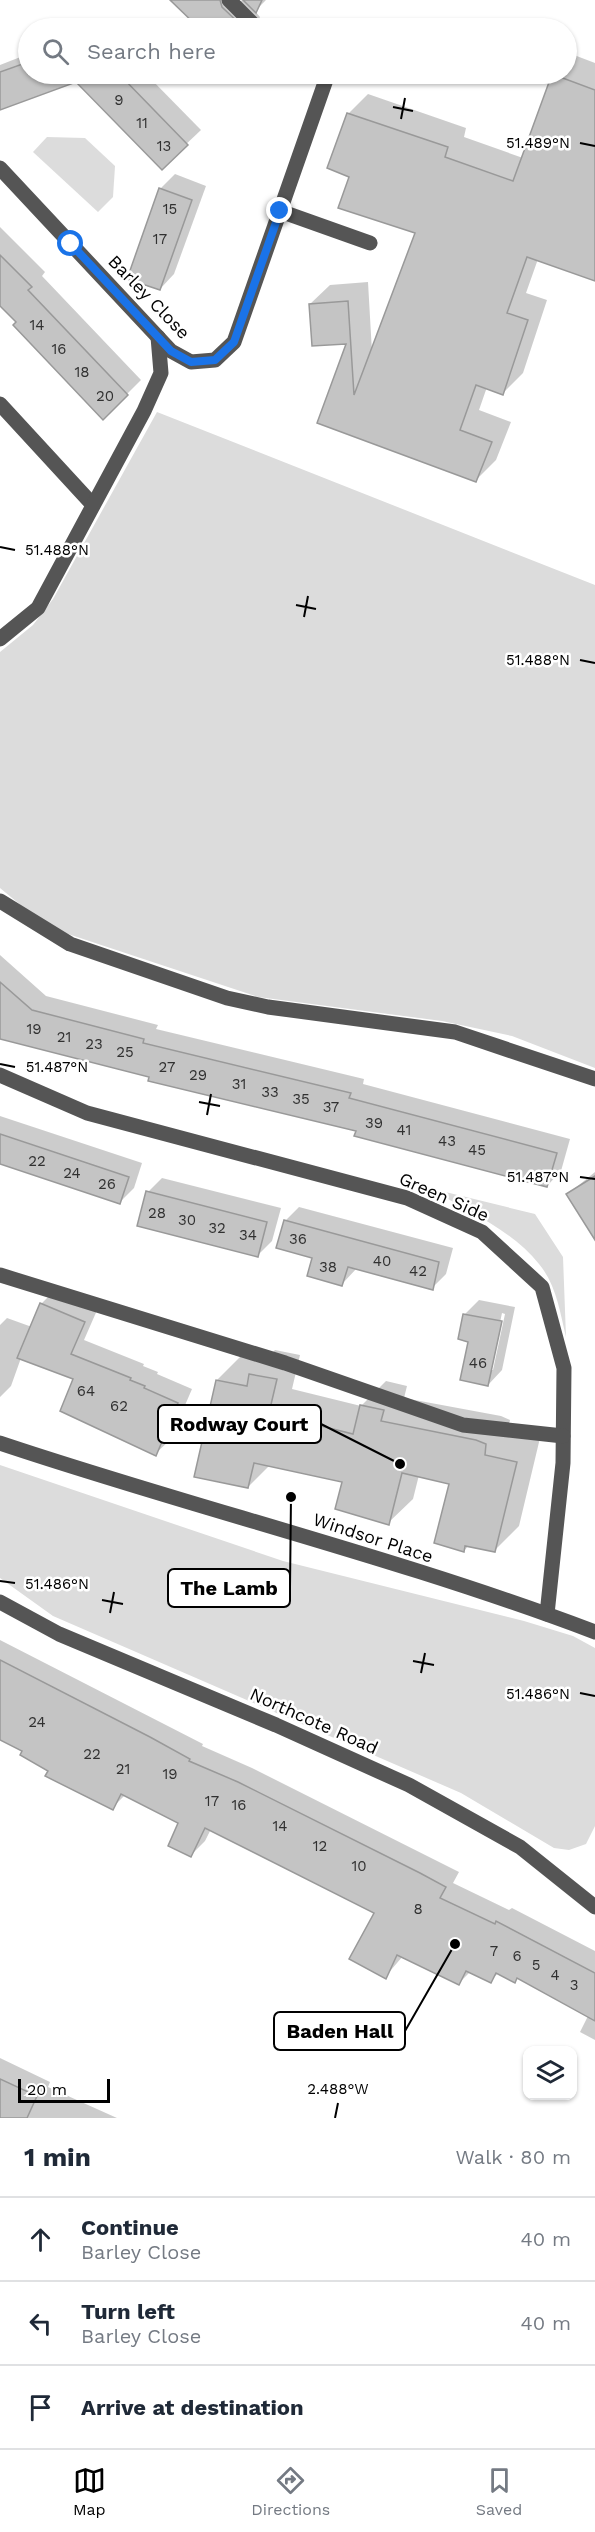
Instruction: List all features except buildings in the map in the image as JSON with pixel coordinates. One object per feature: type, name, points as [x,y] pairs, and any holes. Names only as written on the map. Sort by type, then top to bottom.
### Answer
[{"type":"street","points":[[229,0],[247,18]]},
{"type":"street","name":"Barley Close","points":[[0,168],[171,351],[191,362],[215,360],[234,342],[324,84]]},
{"type":"street","points":[[280,211],[370,243]]},
{"type":"street","points":[[0,639],[38,608],[93,505],[161,373],[158,337]]},
{"type":"street","points":[[0,404],[93,505]]},
{"type":"street","points":[[0,902],[70,944],[227,998],[268,1007],[455,1032],[595,1079]]},
{"type":"street","name":"Green Side","points":[[0,1075],[87,1113],[406,1198],[482,1232],[542,1287],[564,1368],[563,1463],[547,1614]]},
{"type":"street","points":[[0,1275],[285,1363],[463,1425],[563,1436]]},
{"type":"street","name":"Windsor Place","points":[[0,1443],[547,1614],[595,1632]]},
{"type":"street","name":"Northcote Road","points":[[0,1602],[59,1634],[276,1725],[409,1785],[520,1847],[595,1907]]},
{"type":"shaded area","points":[[47,137],[85,138],[115,166],[113,197],[98,212],[33,152]]},
{"type":"shaded area","points":[[157,412],[595,585],[595,1068],[512,1036],[442,1021],[258,997],[65,933],[23,907],[0,888],[0,652],[33,625],[53,599]]},
{"type":"shaded area","points":[[429,1188],[535,1214],[563,1257],[566,1337],[550,1280],[528,1252],[502,1231]]},
{"type":"shaded area","points":[[0,1465],[283,1561],[524,1621],[573,1636],[595,1648],[595,1826],[586,1844],[569,1850],[554,1848],[461,1793],[53,1616],[0,1578]]},
{"type":"place","name":"Rodway Court","points":[[400,1464]]},
{"type":"place","name":"The Lamb","points":[[291,1497]]},
{"type":"place","name":"Baden Hall","points":[[455,1944]]},
{"type":"route","points":[[71,244],[171,351],[191,362],[215,360],[234,342],[280,211]]}]
